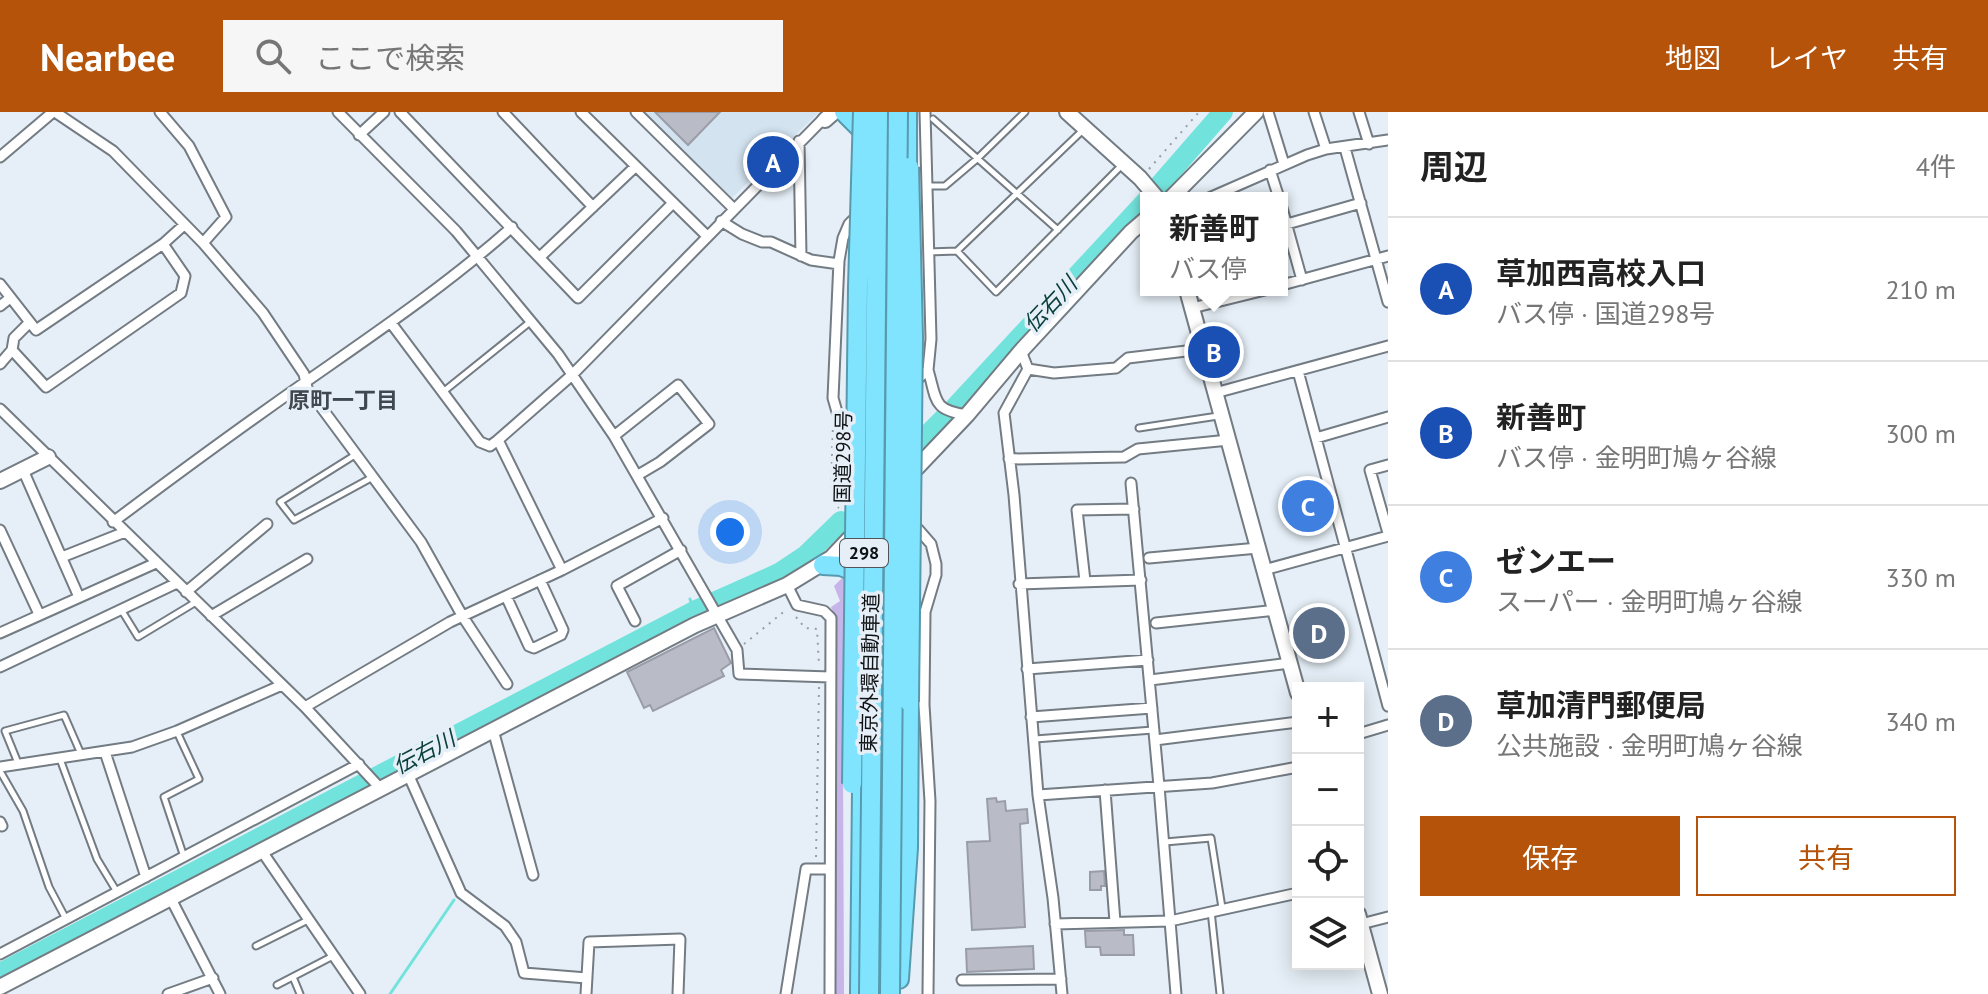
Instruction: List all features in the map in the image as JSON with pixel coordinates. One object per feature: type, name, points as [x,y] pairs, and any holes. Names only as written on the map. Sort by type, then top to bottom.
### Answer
[{"type":"highway","points":[[844,112],[869,133]]},
{"type":"highway","points":[[860,985],[852,784],[863,112]]},
{"type":"highway","name":"国道298号","points":[[860,985],[870,112]]},
{"type":"highway","name":"東京外環自動車道","points":[[869,994],[878,112]]},
{"type":"highway","name":"東京外環自動車道","points":[[896,989],[898,112]]},
{"type":"highway","points":[[896,989],[908,848],[913,337],[910,177],[919,115]]},
{"type":"highway","name":"298","points":[[896,989],[904,390],[919,115]]},
{"type":"highway","points":[[823,565],[841,566],[864,575]]},
{"type":"street","points":[[0,157],[54,112],[113,151],[203,243],[263,313],[304,374],[307,388],[421,542],[463,617],[507,684]]},
{"type":"street","points":[[160,112],[189,146],[226,217],[203,243]]},
{"type":"street","points":[[338,112],[456,231],[572,375],[638,475],[737,650],[739,674],[830,677]]},
{"type":"street","points":[[359,135],[384,112]]},
{"type":"street","points":[[400,112],[578,298],[673,203]]},
{"type":"street","points":[[503,112],[593,207]]},
{"type":"street","points":[[511,121],[520,112]]},
{"type":"street","points":[[581,112],[707,236]]},
{"type":"street","points":[[636,112],[733,208]]},
{"type":"street","points":[[1067,112],[1152,192]]},
{"type":"street","points":[[1177,192],[1256,112]]},
{"type":"street","points":[[1268,112],[1284,164]]},
{"type":"street","points":[[1314,112],[1326,149]]},
{"type":"street","points":[[1359,112],[1369,144]]},
{"type":"street","points":[[391,323],[480,442],[490,446],[572,375],[733,208],[828,115]]},
{"type":"street","points":[[919,115],[926,186],[931,339],[928,370],[938,404],[947,412],[967,415]]},
{"type":"street","points":[[1222,192],[1326,149],[1388,140]]},
{"type":"street","points":[[799,141],[801,256]]},
{"type":"street","points":[[1345,148],[1388,302]]},
{"type":"street","points":[[541,256],[636,166]]},
{"type":"street","points":[[1270,170],[1277,192]]},
{"type":"street","points":[[865,440],[837,412],[833,398],[843,238],[849,224],[869,203]]},
{"type":"street","points":[[1288,224],[1361,203]]},
{"type":"street","points":[[721,221],[762,242],[771,242],[801,256],[839,264]]},
{"type":"street","points":[[2,987],[379,786],[493,730],[715,612],[787,585],[823,565],[967,415],[1021,351],[1140,224]]},
{"type":"street","points":[[0,284],[36,330],[163,244],[184,225]]},
{"type":"street","points":[[113,522],[391,323],[479,257],[512,227]]},
{"type":"street","points":[[1288,228],[1302,280]]},
{"type":"street","points":[[12,350],[46,387],[181,293],[185,276],[163,244]]},
{"type":"street","points":[[1288,284],[1388,256]]},
{"type":"street","points":[[1189,296],[1295,682]]},
{"type":"street","points":[[1192,308],[1228,296]]},
{"type":"street","points":[[0,306],[10,298]]},
{"type":"street","points":[[0,364],[12,350],[14,338],[29,323]]},
{"type":"street","points":[[1215,393],[1388,346]]},
{"type":"street","points":[[1028,369],[1054,373],[1116,368],[1128,358],[1203,349]]},
{"type":"street","points":[[1021,351],[1028,369],[1004,413],[1038,795],[1062,994]]},
{"type":"street","points":[[904,390],[928,370]]},
{"type":"street","points":[[1298,371],[1388,706]]},
{"type":"street","points":[[614,436],[678,385],[709,424],[638,475]]},
{"type":"street","points":[[0,409],[305,707],[379,786]]},
{"type":"street","points":[[1316,438],[1388,417]]},
{"type":"street","points":[[498,440],[562,570]]},
{"type":"street","points":[[1009,459],[1124,457],[1138,449],[1229,440]]},
{"type":"street","points":[[0,481],[48,457]]},
{"type":"street","points":[[1264,570],[1388,534],[1370,470],[1388,465]]},
{"type":"street","points":[[23,470],[79,597]]},
{"type":"street","points":[[1131,483],[1176,994]]},
{"type":"street","points":[[1085,581],[1077,510],[1134,509]]},
{"type":"street","points":[[305,707],[450,622],[562,570],[663,518]]},
{"type":"street","points":[[186,592],[267,524]]},
{"type":"street","points":[[903,525],[918,529],[925,536],[935,553],[936,564],[936,575],[925,612],[924,705],[930,801],[928,994]]},
{"type":"street","points":[[0,530],[39,614]]},
{"type":"street","points":[[62,557],[125,532]]},
{"type":"street","points":[[1149,558],[1258,548]]},
{"type":"street","points":[[635,621],[617,586],[681,550]]},
{"type":"street","points":[[211,616],[307,559]]},
{"type":"street","points":[[0,633],[156,563]]},
{"type":"street","points":[[506,596],[529,646],[534,648],[561,635],[563,630],[540,580]]},
{"type":"street","points":[[1019,584],[1141,580]]},
{"type":"street","points":[[0,667],[177,583]]},
{"type":"street","points":[[787,585],[797,605],[824,611],[831,618],[830,994]]},
{"type":"street","points":[[1156,623],[1276,610]]},
{"type":"street","points":[[1027,669],[1148,660]]},
{"type":"street","points":[[1150,680],[1290,663]]},
{"type":"street","points":[[0,769],[132,747],[177,731],[282,685]]},
{"type":"street","points":[[1031,717],[1152,708]]},
{"type":"street","points":[[1154,735],[1292,723]]},
{"type":"street","points":[[1364,732],[1388,725]]},
{"type":"street","points":[[493,730],[533,875]]},
{"type":"street","points":[[105,752],[146,877]]},
{"type":"street","points":[[0,954],[361,766]]},
{"type":"street","points":[[1038,795],[1212,783],[1292,768]]},
{"type":"street","points":[[408,774],[461,893],[505,926],[516,942],[524,973],[587,978]]},
{"type":"street","points":[[1105,790],[1115,922]]},
{"type":"street","points":[[261,850],[360,994]]},
{"type":"street","points":[[786,994],[806,869],[830,869]]},
{"type":"street","points":[[1055,924],[1170,921],[1292,894]]},
{"type":"street","points":[[170,897],[220,994]]},
{"type":"street","points":[[1364,919],[1388,917]]},
{"type":"street","points":[[1364,934],[1382,990]]},
{"type":"street","points":[[586,994],[589,942],[680,939],[678,994]]},
{"type":"street","points":[[168,994],[213,978]]},
{"type":"street","points":[[962,980],[1061,979]]},
{"type":"lane","points":[[919,115],[940,112]]},
{"type":"lane","points":[[926,186],[945,186],[1025,112]]},
{"type":"lane","points":[[919,115],[978,158],[1058,230]]},
{"type":"lane","points":[[928,252],[957,251],[1085,128]]},
{"type":"lane","points":[[957,251],[996,292],[1124,164]]},
{"type":"lane","points":[[443,392],[531,321]]},
{"type":"lane","points":[[1139,428],[1221,415]]},
{"type":"lane","points":[[355,454],[280,502],[294,520],[371,478]]},
{"type":"lane","points":[[122,611],[138,637],[196,602]]},
{"type":"lane","points":[[19,764],[5,731],[64,715],[82,755]]},
{"type":"lane","points":[[177,731],[199,779],[164,797],[184,857]]},
{"type":"lane","points":[[1033,739],[1154,735]]},
{"type":"lane","points":[[60,758],[97,859],[117,892]]},
{"type":"lane","points":[[0,769],[23,811],[49,887],[66,920]]},
{"type":"lane","points":[[1164,842],[1211,838],[1222,908]]},
{"type":"lane","points":[[1211,910],[1220,994]]},
{"type":"lane","points":[[256,946],[308,920]]},
{"type":"lane","points":[[277,985],[333,956]]},
{"type":"lane","points":[[293,977],[300,994]]},
{"type":"path","points":[[1140,179],[1199,112]]},
{"type":"path","points":[[837,412],[833,420],[831,492],[833,504],[844,510]]},
{"type":"path","points":[[737,650],[781,613],[797,605]]},
{"type":"path","points":[[796,617],[805,628],[817,629],[816,864]]},
{"type":"shaded area","points":[[644,112],[819,112],[732,198]]},
{"type":"shaded area","points":[[847,576],[843,762],[844,994],[834,994],[836,619],[831,607],[840,601],[834,586]]},
{"type":"building","points":[[655,112],[720,112],[688,145]]},
{"type":"building","points":[[1327,621],[1335,647],[1311,654],[1304,628]]},
{"type":"building","points":[[714,628],[731,663],[721,670],[724,676],[653,711],[650,705],[644,708],[627,672]]},
{"type":"building","points":[[996,798],[997,802],[1005,801],[1006,811],[1027,809],[1028,823],[1020,824],[1025,927],[972,930],[967,842],[990,841],[987,799]]},
{"type":"building","points":[[1104,871],[1105,886],[1101,886],[1101,890],[1090,890],[1090,872]]},
{"type":"building","points":[[1124,930],[1124,935],[1133,935],[1134,955],[1101,955],[1100,947],[1086,947],[1085,931]]},
{"type":"building","points":[[1033,946],[1034,969],[967,972],[966,949]]},
{"type":"waterway","name":"伝右川","points":[[1153,192],[1223,112]]},
{"type":"waterway","name":"伝右川","points":[[955,407],[1140,207]]},
{"type":"waterway","name":"伝右川","points":[[910,452],[944,418]]},
{"type":"waterway","name":"伝右川","points":[[0,973],[694,611],[779,573],[806,555],[841,521]]},
{"type":"waterway","points":[[690,599],[694,611]]},
{"type":"waterway","points":[[390,994],[454,900]]},
{"type":"place","name":"草加西高校入口","points":[[773,162]]},
{"type":"place","name":"新善町","points":[[1214,352]]},
{"type":"place","name":"ゼンエー","points":[[1308,506]]},
{"type":"place","name":"草加清門郵便局","points":[[1319,633]]},
{"type":"district","name":"原町一丁目","points":[[343,400]]}]
